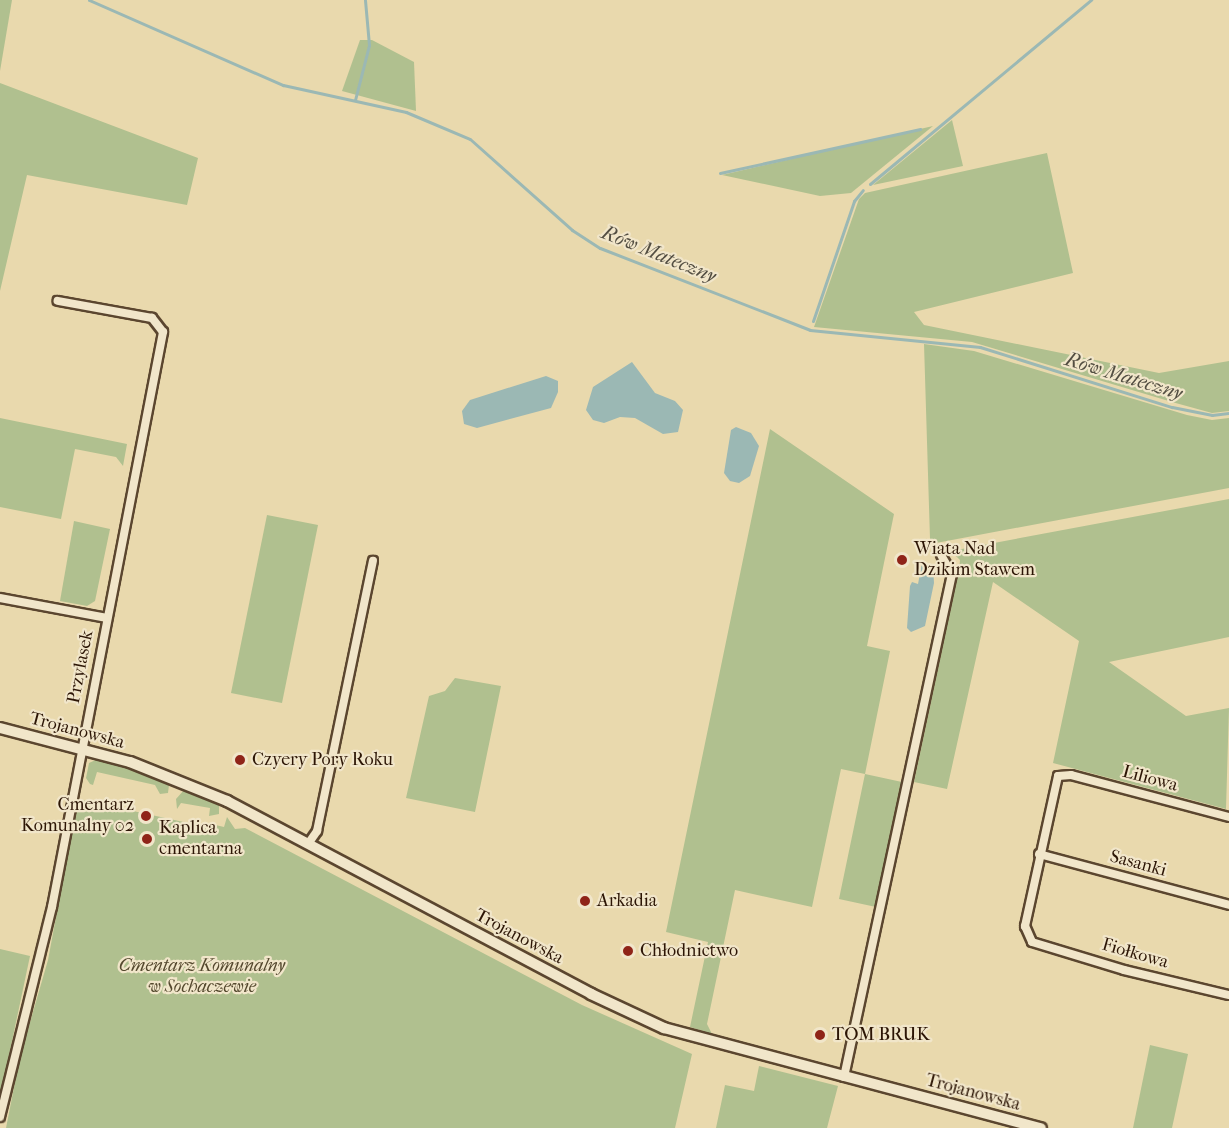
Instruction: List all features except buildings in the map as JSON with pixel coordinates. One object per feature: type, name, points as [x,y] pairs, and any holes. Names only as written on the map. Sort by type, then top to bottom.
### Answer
[{"type":"street","name":"Przylasek","points":[[0,1117],[52,907],[163,332],[152,318],[58,301]]},
{"type":"street","points":[[844,1077],[952,574],[941,555]]},
{"type":"street","points":[[308,844],[317,831],[373,561]]},
{"type":"street","points":[[0,598],[107,618]]},
{"type":"street","name":"Trojanowska","points":[[0,728],[82,749],[184,782],[308,844],[633,1015],[698,1039],[1041,1128]]},
{"type":"street","name":"Liliowa","points":[[1039,854],[1055,781],[1062,774],[1229,817]]},
{"type":"street","name":"Sasanki","points":[[1039,854],[1229,905]]},
{"type":"street","name":"Fiołkowa","points":[[1039,854],[1025,918],[1025,932],[1032,942],[1124,970],[1229,995]]},
{"type":"green space","points":[[0,0],[12,0],[0,71]]},
{"type":"green space","points":[[360,40],[372,40],[414,62],[416,111],[342,91]]},
{"type":"green space","points":[[0,83],[198,158],[187,205],[27,175],[0,291]]},
{"type":"green space","points":[[952,120],[963,166],[873,185]]},
{"type":"green space","points":[[933,126],[851,193],[820,196],[722,175]]},
{"type":"green space","points":[[1047,153],[1073,273],[914,312],[924,325],[1159,373],[1229,361],[1229,411],[1212,413],[972,342],[814,327],[859,199],[865,193]]},
{"type":"green space","points":[[924,344],[974,351],[1187,415],[1212,420],[1229,418],[1229,488],[936,543],[930,539]]},
{"type":"green space","points":[[0,418],[127,444],[123,466],[116,457],[75,449],[61,519],[0,507]]},
{"type":"green space","points":[[770,429],[894,514],[867,646],[890,651],[865,774],[841,769],[812,907],[735,890],[707,1024],[712,1034],[690,1027],[708,942],[666,932]]},
{"type":"green space","points":[[1229,499],[1229,637],[1109,662],[1186,716],[1229,708],[1226,809],[1053,763],[1079,641],[993,582],[947,789],[914,782],[959,570],[960,560],[951,551]]},
{"type":"green space","points":[[267,515],[318,525],[282,703],[231,693]]},
{"type":"green space","points":[[74,521],[110,529],[95,601],[87,606],[60,601]]},
{"type":"green space","points":[[455,678],[501,686],[475,812],[406,798],[429,696],[445,691]]},
{"type":"green space","points":[[100,758],[164,779],[169,785],[168,793],[160,794],[155,785],[97,772],[93,785],[90,784],[86,778],[89,763]]},
{"type":"green space","points":[[865,774],[902,782],[876,907],[839,899]]},
{"type":"green space","points":[[184,790],[219,802],[219,814],[209,816],[210,808],[181,803],[177,809],[176,799]]},
{"type":"green space","name":"Cmentarz Komunalny w Sochaczewie","points":[[78,799],[202,826],[207,823],[224,827],[227,817],[235,829],[245,828],[582,1005],[692,1054],[675,1128],[6,1128],[20,1057],[48,960]]},
{"type":"green space","points":[[0,949],[30,956],[0,1098]]},
{"type":"green space","points":[[1150,1045],[1188,1054],[1172,1128],[1133,1128]]},
{"type":"green space","points":[[759,1066],[838,1086],[827,1128],[716,1128],[725,1085],[754,1091]]},
{"type":"water","points":[[632,362],[655,393],[675,401],[683,410],[678,432],[663,434],[635,418],[620,417],[604,423],[593,420],[586,410],[593,387]]},
{"type":"water","points":[[546,376],[558,381],[558,392],[551,408],[477,428],[464,424],[462,411],[470,400]]},
{"type":"water","points":[[736,427],[751,433],[759,446],[750,476],[739,483],[730,481],[724,473],[731,430]]},
{"type":"water","points":[[922,563],[933,566],[934,583],[925,626],[911,632],[907,628],[910,586],[912,582],[918,584]]},
{"type":"waterway","name":"Rów Mateczny","points":[[89,0],[283,85],[406,112],[470,139],[572,230],[600,248],[810,330],[980,347],[1172,407],[1212,415],[1229,413]]},
{"type":"waterway","points":[[355,100],[369,45],[365,0]]},
{"type":"waterway","points":[[870,184],[1091,0]]},
{"type":"waterway","points":[[720,173],[920,129]]},
{"type":"waterway","points":[[813,321],[854,201],[863,190]]},
{"type":"place","name":"Wiata Nad Dzikim Stawem","points":[[902,560]]},
{"type":"place","name":"Czyery Pory Roku","points":[[240,760]]},
{"type":"place","name":"Cmentarz Komunalny 02","points":[[146,816]]},
{"type":"place","name":"Kaplica cmentarna","points":[[147,839]]},
{"type":"place","name":"Arkadia","points":[[585,901]]},
{"type":"place","name":"Chłodnictwo","points":[[628,951]]},
{"type":"place","name":"TOM BRUK","points":[[820,1035]]}]
